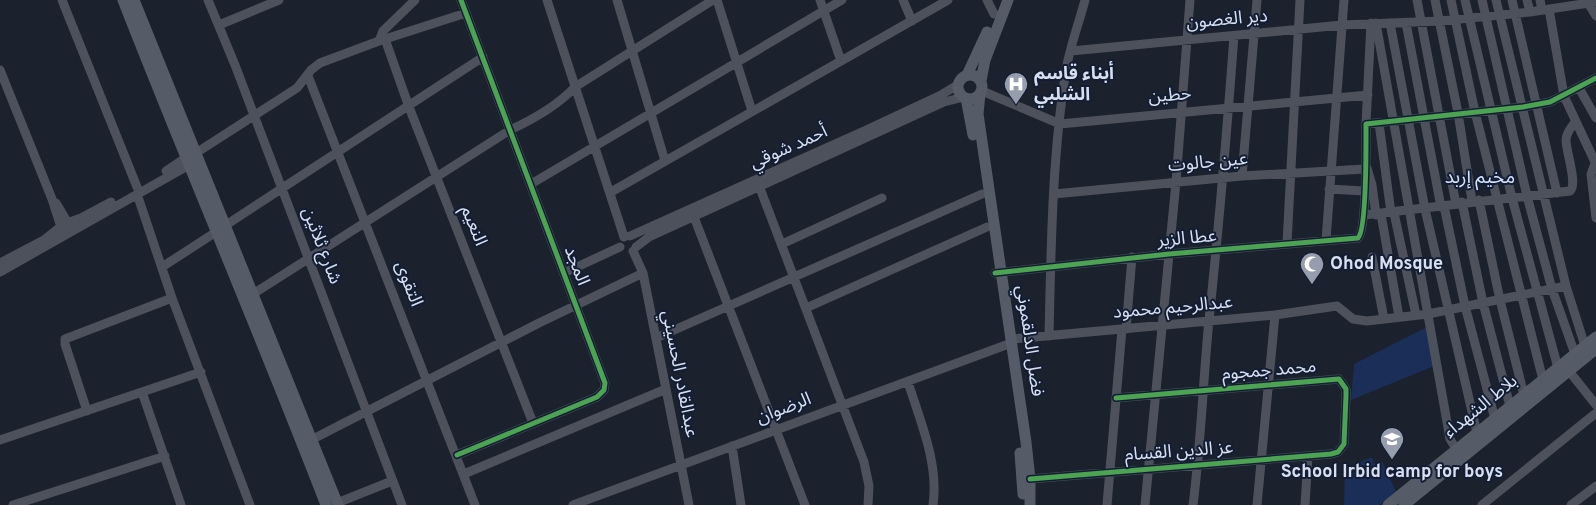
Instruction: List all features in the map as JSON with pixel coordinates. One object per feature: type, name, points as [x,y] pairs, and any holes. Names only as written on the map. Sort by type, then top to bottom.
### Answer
[{"type":"main road","points":[[123,0],[150,54]]},
{"type":"main road","points":[[134,0],[150,54],[216,232],[227,245],[253,294],[311,440],[334,504]]},
{"type":"main road","points":[[963,80],[975,76],[981,89],[975,98],[965,98],[959,90],[963,80],[994,14],[999,0]]},
{"type":"main road","name":"فضل الدلقموني","points":[[1008,0],[985,60],[978,114],[998,272],[1030,479],[1030,505]]},
{"type":"main road","name":"فضل الدلقموني","points":[[965,98],[987,227],[998,272]]},
{"type":"main road","points":[[190,158],[226,225],[227,245],[276,376],[334,504]]},
{"type":"main road","name":"بلاط الشهداء","points":[[1388,505],[1459,453],[1477,433],[1543,380],[1563,370],[1575,354],[1591,347],[1596,337]]},
{"type":"main road","name":"فضل الدلقموني","points":[[1009,342],[1020,456],[1022,505]]},
{"type":"main road","points":[[1404,505],[1459,453],[1591,347]]},
{"type":"street","points":[[62,0],[137,191],[172,298],[201,372],[247,504]]},
{"type":"street","name":"شارع ثلاثين","points":[[208,0],[282,188],[402,505]]},
{"type":"street","points":[[219,25],[279,0]]},
{"type":"street","points":[[382,40],[383,31],[415,0]]},
{"type":"street","name":"المجد","points":[[457,454],[597,397],[605,388],[602,370],[461,0]]},
{"type":"street","points":[[546,0],[627,236],[635,239],[635,249],[626,252],[620,247]]},
{"type":"street","points":[[617,0],[665,161]]},
{"type":"street","points":[[253,294],[510,130],[550,108],[575,87],[715,0],[752,111]]},
{"type":"street","points":[[820,0],[841,61]]},
{"type":"street","points":[[531,184],[842,0]]},
{"type":"street","points":[[903,0],[912,21]]},
{"type":"street","points":[[611,192],[948,0]]},
{"type":"street","points":[[987,0],[994,14]]},
{"type":"street","points":[[1049,336],[1054,194],[1060,124],[1066,70],[1085,0]]},
{"type":"street","points":[[1145,505],[1176,182],[1190,0]]},
{"type":"street","points":[[1242,176],[1257,0]]},
{"type":"street","points":[[1287,243],[1300,0]]},
{"type":"street","points":[[1326,240],[1344,0]]},
{"type":"street","points":[[1417,0],[1440,117],[1500,300],[1524,395]]},
{"type":"street","points":[[1436,0],[1458,113],[1467,202],[1483,303],[1510,406]]},
{"type":"street","points":[[1451,0],[1475,112],[1523,295],[1543,380]]},
{"type":"street","points":[[1465,0],[1512,198],[1537,292],[1563,370],[1596,405]]},
{"type":"street","points":[[1482,0],[1527,196],[1552,289],[1575,354]]},
{"type":"street","points":[[1496,0],[1566,286],[1591,347]]},
{"type":"street","points":[[1512,0],[1538,104],[1557,193]]},
{"type":"street","points":[[1527,0],[1530,12]]},
{"type":"street","points":[[1540,0],[1546,10],[1564,96],[1595,161],[1590,174],[1596,218]]},
{"type":"street","name":"دير الغصون","points":[[1071,51],[1342,25],[1455,20],[1546,10],[1575,2],[1593,2]]},
{"type":"street","points":[[1593,2],[1596,16]]},
{"type":"street","points":[[0,263],[137,191],[190,158],[297,88],[311,70],[320,63],[466,12]]},
{"type":"street","points":[[1373,23],[1366,124],[1364,215],[1570,191],[1573,188],[1566,141],[1569,130],[1575,122]]},
{"type":"street","points":[[1373,23],[1450,438],[1459,453]]},
{"type":"street","points":[[1406,23],[1442,207],[1465,306],[1495,419]]},
{"type":"street","points":[[1390,24],[1447,310],[1477,433]]},
{"type":"street","points":[[1193,505],[1205,391],[1209,321],[1218,250],[1234,36]]},
{"type":"street","name":"النعيم","points":[[382,40],[532,423]]},
{"type":"street","points":[[226,225],[483,57]]},
{"type":"street","points":[[0,70],[66,229]]},
{"type":"street","name":"التقوى","points":[[308,76],[476,505]]},
{"type":"street","points":[[1366,124],[1523,107],[1564,96],[1596,78]]},
{"type":"street","name":"أحمد شوقي","points":[[635,249],[646,239],[901,114],[963,80]]},
{"type":"street","points":[[1579,88],[1596,118]]},
{"type":"street","name":"حطين","points":[[981,89],[1060,124],[1368,95]]},
{"type":"street","name":"أحمد شوقي","points":[[627,236],[758,184],[944,102],[965,98]]},
{"type":"street","points":[[1380,123],[1393,213],[1416,315]]},
{"type":"street","points":[[1365,166],[1372,185],[1399,317]]},
{"type":"street","name":"عين جالوت","points":[[1054,194],[1365,166]]},
{"type":"street","points":[[758,184],[795,277],[867,471],[870,498],[868,505]]},
{"type":"street","points":[[1329,189],[1364,191]]},
{"type":"street","points":[[656,338],[982,194]]},
{"type":"street","points":[[782,244],[882,198]]},
{"type":"street","name":"عطا الزير","points":[[998,272],[1132,257],[1359,238],[1364,215]]},
{"type":"street","points":[[694,217],[805,505]]},
{"type":"street","points":[[806,308],[987,227]]},
{"type":"street","points":[[0,272],[66,229]]},
{"type":"street","points":[[162,267],[216,232]]},
{"type":"street","points":[[620,247],[620,242],[627,236]]},
{"type":"street","points":[[564,273],[620,247]]},
{"type":"street","name":"عبدالقادر الحسيني","points":[[635,249],[656,338],[689,505]]},
{"type":"street","points":[[1107,505],[1116,398],[1132,257]]},
{"type":"street","points":[[1372,257],[1384,319],[1428,314],[1566,286]]},
{"type":"street","points":[[311,440],[576,304],[642,273]]},
{"type":"street","points":[[86,411],[65,339],[172,298]]},
{"type":"street","name":"عبدالرحيم محمود","points":[[1009,342],[1049,336],[1275,316],[1337,306],[1354,319],[1384,319]]},
{"type":"street","points":[[1257,505],[1275,316]]},
{"type":"street","name":"الرضوان","points":[[573,505],[908,382],[1009,342]]},
{"type":"street","points":[[0,440],[201,372]]},
{"type":"street","name":"محمد جمجوم","points":[[1116,398],[1339,379],[1342,381],[1346,396],[1344,444],[1338,452],[1331,454]]},
{"type":"street","points":[[908,382],[932,465],[935,489],[933,505]]},
{"type":"street","points":[[464,474],[666,388]]},
{"type":"street","points":[[142,392],[181,505]]},
{"type":"street","points":[[1482,505],[1596,413]]},
{"type":"street","points":[[732,446],[741,505]]},
{"type":"street","name":"عز الدين القسام","points":[[1030,479],[1331,454]]},
{"type":"street","points":[[13,505],[165,456]]},
{"type":"street","points":[[1305,505],[1308,456]]},
{"type":"street","points":[[334,504],[392,480]]},
{"type":"street","points":[[1571,505],[1596,486]]},
{"type":"shaded area","points":[[1429,326],[1434,366],[1351,400],[1354,364]]},
{"type":"shaded area","points":[[1372,457],[1374,464],[1382,461],[1396,492],[1379,505],[1344,505],[1345,468]]},
{"type":"cycle path","points":[[457,455],[597,397],[604,390],[605,383],[461,0]]},
{"type":"cycle path","points":[[995,273],[1169,254],[1358,238],[1363,219],[1366,124],[1523,107],[1550,102],[1596,78]]},
{"type":"cycle path","points":[[1030,479],[1331,454],[1338,452],[1344,444],[1346,389],[1339,379],[1116,398]]},
{"type":"place","name":"أبناء قاسم الشلبي","points":[[1016,105]]},
{"type":"place","name":"Ohod Mosque","points":[[1312,285]]},
{"type":"place","name":"School Irbid camp for boys","points":[[1392,460]]},
{"type":"district","name":"مخيم إربد","points":[[1480,178]]}]
